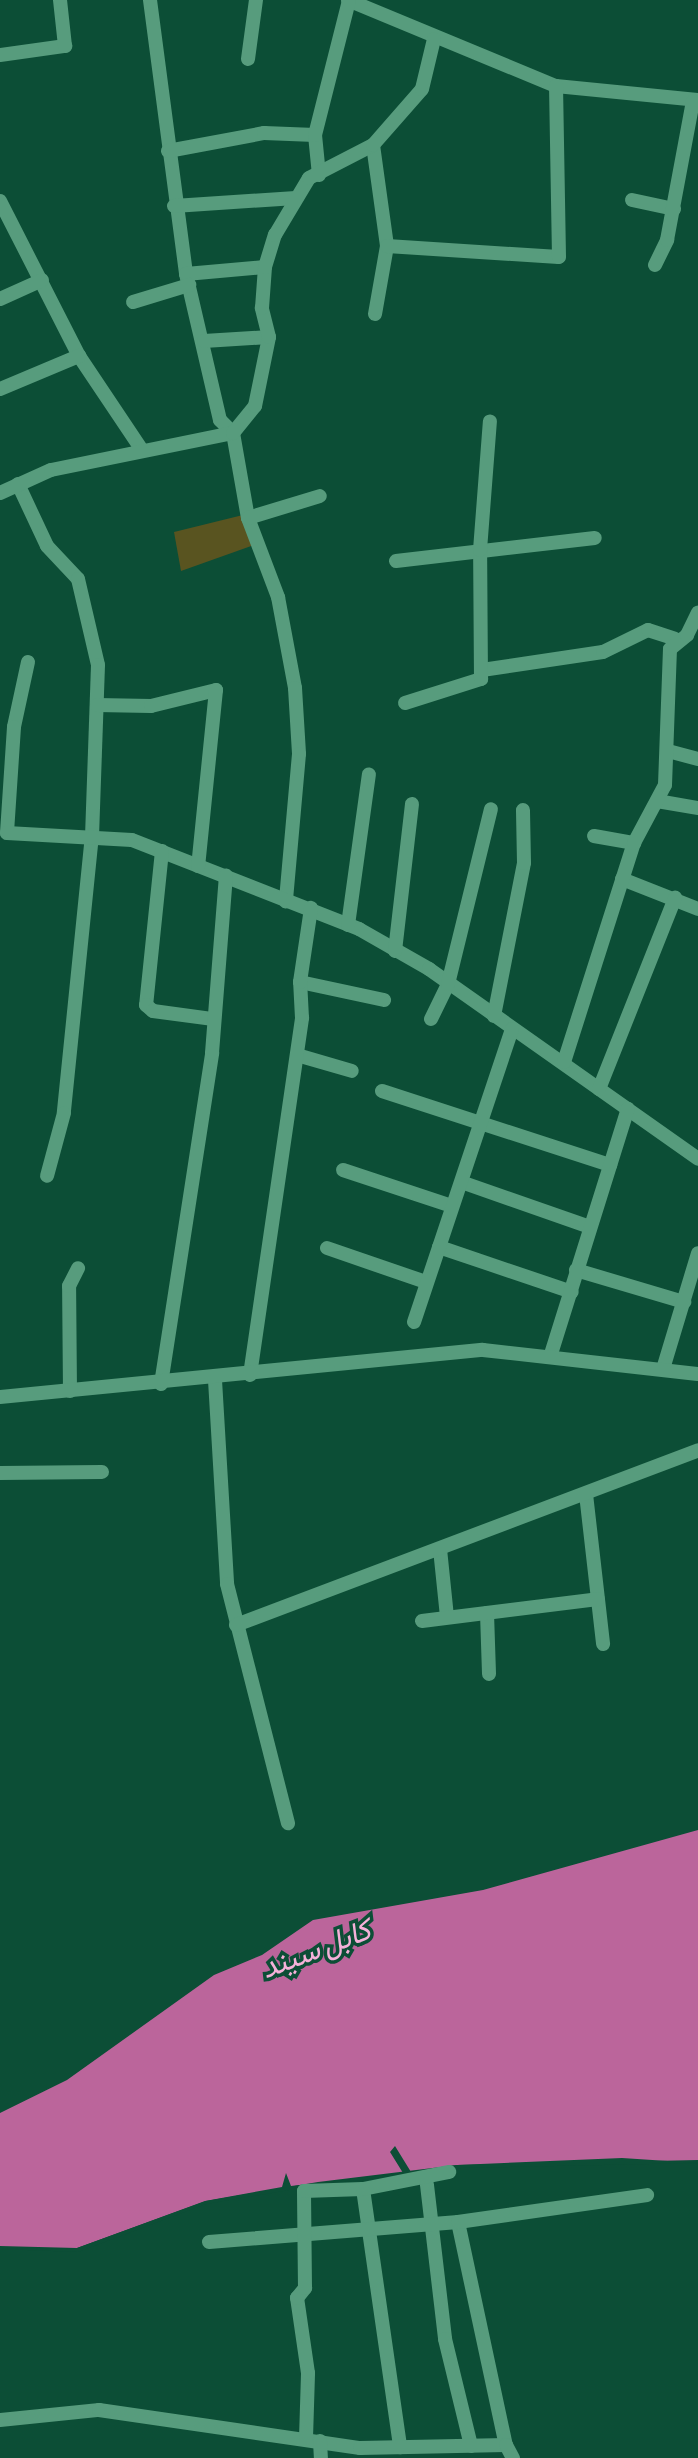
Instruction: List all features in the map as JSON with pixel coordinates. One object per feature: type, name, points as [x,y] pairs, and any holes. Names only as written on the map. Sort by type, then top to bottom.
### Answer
[{"type":"street","points":[[0,55],[65,46],[60,0]]},
{"type":"street","points":[[150,0],[174,206],[188,279],[220,420],[233,433],[248,517],[278,597],[295,688],[299,754],[286,901]]},
{"type":"street","points":[[248,59],[256,0]]},
{"type":"street","points":[[319,175],[315,135],[349,0],[374,5],[434,39],[556,86],[696,100],[674,209],[655,265]]},
{"type":"street","points":[[0,493],[18,484],[24,477],[140,447],[233,433],[255,406],[269,337],[262,308],[265,267],[296,198],[309,177],[319,175],[373,145],[428,79],[434,39]]},
{"type":"street","points":[[387,246],[559,257],[556,86]]},
{"type":"street","points":[[168,151],[264,133],[315,135]]},
{"type":"street","points":[[373,145],[387,246],[375,314]]},
{"type":"street","points":[[0,191],[0,200],[79,356],[140,447]]},
{"type":"street","points":[[174,206],[296,198]]},
{"type":"street","points":[[632,200],[674,209]]},
{"type":"street","points":[[133,302],[188,279],[265,267]]},
{"type":"street","points":[[0,299],[42,280]]},
{"type":"street","points":[[204,341],[269,337]]},
{"type":"street","points":[[0,388],[79,356]]},
{"type":"street","points":[[405,703],[481,681],[480,550],[490,421]]},
{"type":"street","points":[[18,484],[47,546],[78,579],[98,664],[92,835],[64,1113],[47,1176]]},
{"type":"street","points":[[248,517],[320,496]]},
{"type":"street","points":[[396,561],[595,538]]},
{"type":"street","points":[[482,670],[603,652],[648,630],[675,639],[687,635],[698,612]]},
{"type":"street","points":[[564,1062],[621,879],[635,843],[657,801],[668,751],[675,639]]},
{"type":"street","points":[[28,662],[14,727],[7,833],[92,835],[162,851],[286,901],[311,908],[348,925],[448,984],[564,1062],[698,1159]]},
{"type":"street","points":[[97,705],[151,706],[216,690],[198,866]]},
{"type":"street","points":[[668,751],[698,759]]},
{"type":"street","points":[[348,925],[369,774]]},
{"type":"street","points":[[657,801],[698,808]]},
{"type":"street","points":[[395,951],[412,804]]},
{"type":"street","points":[[431,1019],[448,984],[491,809]]},
{"type":"street","points":[[494,1016],[524,863],[523,810]]},
{"type":"street","points":[[594,835],[635,843]]},
{"type":"street","points":[[162,851],[146,1005],[153,1011],[213,1019]]},
{"type":"street","points":[[161,1384],[213,1019],[226,876]]},
{"type":"street","points":[[621,879],[698,909]]},
{"type":"street","points":[[599,1089],[675,898]]},
{"type":"street","points":[[250,1375],[297,1055],[300,982],[311,908]]},
{"type":"street","points":[[300,982],[384,1000]]},
{"type":"street","points":[[414,1322],[452,1206],[464,1183],[480,1123],[512,1029]]},
{"type":"street","points":[[297,1055],[352,1071]]},
{"type":"street","points":[[382,1091],[610,1165]]},
{"type":"street","points":[[551,1354],[572,1292],[587,1226],[628,1109]]},
{"type":"street","points":[[343,1170],[452,1206]]},
{"type":"street","points":[[464,1183],[587,1226]]},
{"type":"street","points":[[439,1247],[572,1292]]},
{"type":"street","points":[[327,1248],[426,1282]]},
{"type":"street","points":[[663,1369],[695,1273],[698,1253]]},
{"type":"street","points":[[70,1391],[69,1286],[78,1268]]},
{"type":"street","points":[[576,1270],[684,1302]]},
{"type":"street","points":[[0,1397],[215,1380],[483,1350],[551,1354],[698,1374]]},
{"type":"street","points":[[215,1380],[227,1584],[288,1823]]},
{"type":"street","points":[[236,1625],[698,1450]]},
{"type":"street","points":[[0,1473],[102,1472]]},
{"type":"street","points":[[586,1494],[603,1644]]},
{"type":"street","points":[[439,1549],[447,1617]]},
{"type":"street","points":[[422,1620],[598,1599]]},
{"type":"street","points":[[487,1613],[489,1674]]},
{"type":"street","points":[[321,2458],[313,2440],[309,2373],[297,2298],[305,2288],[304,2191],[363,2189],[449,2172]]},
{"type":"street","points":[[427,2185],[429,2224],[445,2339],[471,2446]]},
{"type":"street","points":[[363,2189],[400,2447]]},
{"type":"street","points":[[209,2242],[458,2221],[647,2195]]},
{"type":"street","points":[[0,2420],[99,2410],[313,2440],[400,2447],[471,2446],[509,2451],[458,2221]]},
{"type":"shaded area","points":[[243,515],[254,545],[181,571],[174,532]]},
{"type":"water","name":"کابل سيند","points":[[698,1830],[698,2160],[457,2165],[318,2182],[206,2201],[77,2248],[0,2246],[0,2113],[67,2080],[214,1975],[262,1955],[313,1920],[483,1890]]},
{"type":"pier","points":[[395,2146],[411,2172],[457,2165],[622,2158],[698,2163],[461,2168],[319,2185],[206,2204],[78,2252],[0,2249],[77,2248],[205,2201],[282,2187],[286,2173],[291,2186],[403,2173],[390,2152]]}]
